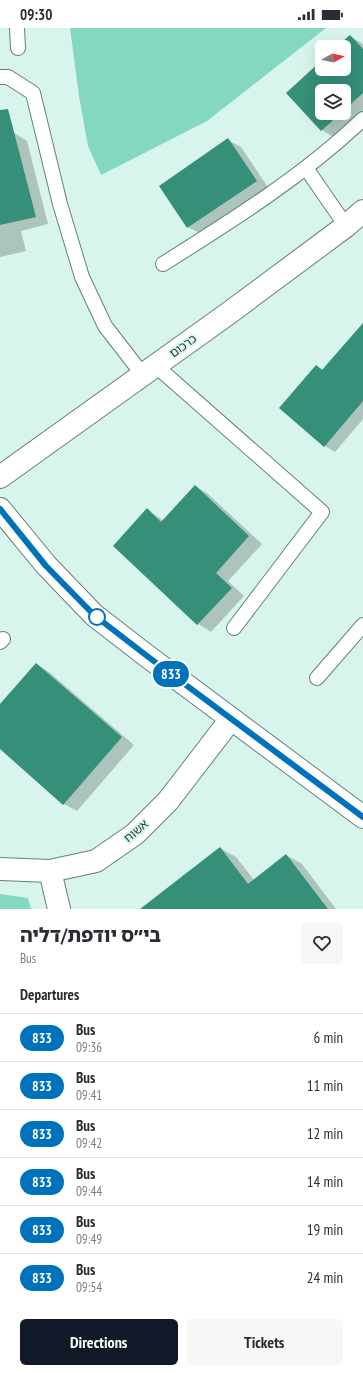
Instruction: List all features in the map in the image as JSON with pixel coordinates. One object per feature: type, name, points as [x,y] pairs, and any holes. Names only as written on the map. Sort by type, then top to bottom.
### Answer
[{"type":"street","name":"כרכום","points":[[0,477],[346,226],[363,211]]},
{"type":"street","points":[[0,509],[46,566],[94,615],[363,817]]},
{"type":"street","name":"אשוח","points":[[0,869],[50,871],[96,861],[135,834],[168,801],[231,719]]},
{"type":"street","points":[[50,871],[59,909]]},
{"type":"lane","points":[[17,28],[18,48]]},
{"type":"lane","points":[[0,77],[8,77],[33,93],[60,204],[82,277],[105,326],[149,370],[322,512],[234,628]]},
{"type":"lane","points":[[163,264],[263,200],[306,168],[363,119]]},
{"type":"lane","points":[[306,168],[346,226]]},
{"type":"lane","points":[[317,678],[363,625]]},
{"type":"green space","points":[[70,28],[326,28],[207,121],[101,175],[88,146],[79,96]]},
{"type":"green space","points":[[0,894],[28,898],[31,909],[0,909]]},
{"type":"building","points":[[350,35],[363,49],[363,93],[351,104],[351,84],[315,84],[315,120],[333,120],[321,131],[286,93],[315,66],[315,76],[351,76],[351,40],[344,40]]},
{"type":"building","points":[[8,109],[36,217],[0,225],[0,110]]},
{"type":"building","points":[[228,138],[257,181],[187,228],[159,186]]},
{"type":"building","points":[[363,323],[363,401],[324,447],[279,408],[316,365],[322,370]]},
{"type":"building","points":[[195,485],[249,536],[216,573],[232,588],[197,625],[113,546],[147,508],[161,522]]},
{"type":"building","points":[[36,663],[122,737],[63,805],[0,749],[0,704]]},
{"type":"building","points":[[220,847],[248,884],[286,854],[328,909],[140,909]]},
{"type":"bus line","name":"833","points":[[0,509],[46,566],[94,615],[363,817]]}]
